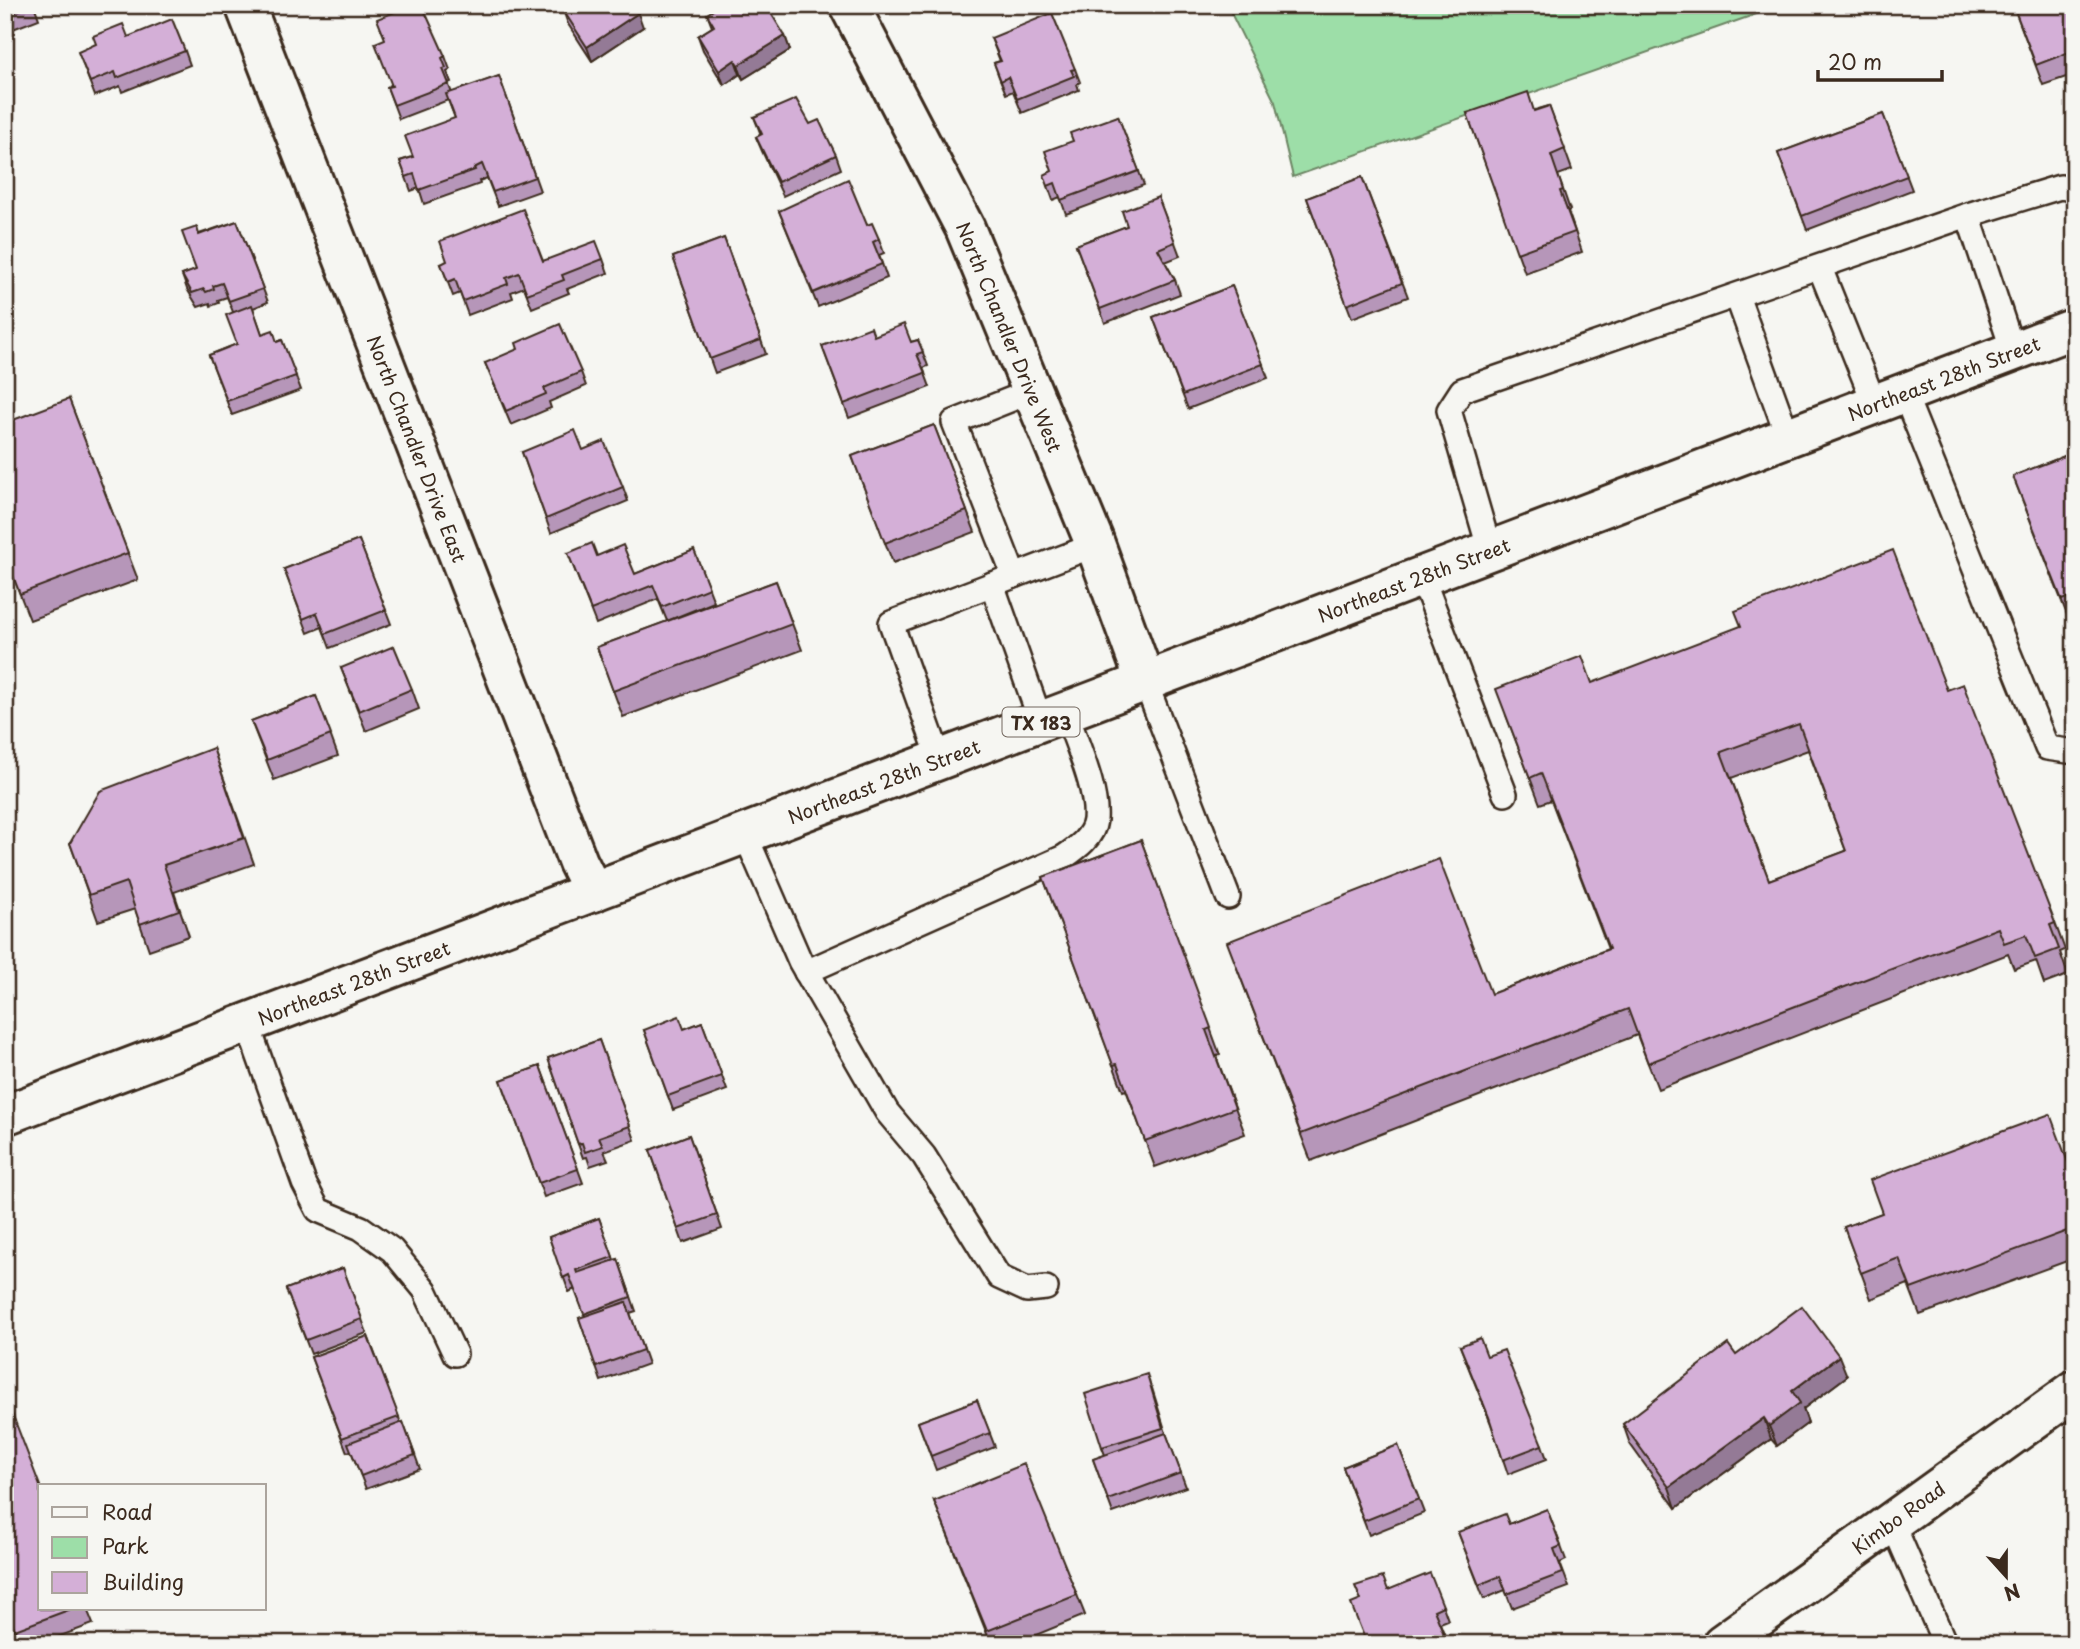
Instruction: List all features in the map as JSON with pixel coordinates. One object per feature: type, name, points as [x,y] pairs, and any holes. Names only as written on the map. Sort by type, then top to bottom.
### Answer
[{"type":"main road","name":"North Chandler Drive East","points":[[245,5],[578,862],[593,892]]},
{"type":"main road","name":"North Chandler Drive West","points":[[849,5],[965,228],[1095,545],[1145,681]]},
{"type":"main road","name":"Northeast 28th Street","points":[[5,1115],[2075,328]]},
{"type":"main road","name":"Kimbo Road","points":[[1722,1644],[2075,1390]]},
{"type":"lane","points":[[1490,551],[1449,410],[1462,390],[1968,215],[2060,187],[2075,189]]},
{"type":"lane","points":[[1968,215],[2013,351]]},
{"type":"lane","points":[[1820,268],[1889,399],[2047,748],[2075,752]]},
{"type":"lane","points":[[1737,296],[1788,437]]},
{"type":"lane","points":[[1014,576],[954,422],[1032,391]]},
{"type":"lane","points":[[940,760],[891,623],[1095,545]]},
{"type":"lane","points":[[1422,577],[1505,794]]},
{"type":"lane","points":[[806,972],[1064,857],[1085,842],[1095,821],[1092,794],[1053,717],[992,584]]},
{"type":"lane","points":[[1145,681],[1228,897]]},
{"type":"lane","points":[[745,834],[806,972],[887,1112],[924,1156],[999,1277],[1027,1290],[1046,1287]]},
{"type":"lane","points":[[247,1023],[304,1183],[318,1210],[361,1228],[392,1250],[425,1290],[455,1354]]},
{"type":"lane","points":[[1892,1522],[1945,1644]]},
{"type":"green space","points":[[1227,5],[1782,5],[1293,177],[1275,102]]},
{"type":"building","points":[[5,5],[32,5],[5,16]]},
{"type":"building","points":[[412,5],[422,5],[445,56],[442,58],[446,68],[443,69],[449,84],[394,105],[387,87],[392,86],[375,43],[385,39],[377,19]]},
{"type":"building","points":[[569,5],[632,5],[638,13],[587,47],[563,10]]},
{"type":"building","points":[[721,5],[729,5],[730,8],[734,5],[766,5],[785,36],[738,65],[735,60],[719,71],[698,36],[714,26],[707,14]]},
{"type":"building","points":[[2013,5],[2075,5],[2075,50],[2036,65]]},
{"type":"building","points":[[1052,13],[1075,69],[1071,70],[1074,76],[1017,99],[1008,77],[1001,81],[994,63],[1001,61],[991,38]]},
{"type":"building","points":[[172,19],[185,51],[117,78],[115,72],[90,82],[78,52],[96,44],[93,36],[123,24],[128,37]]},
{"type":"building","points":[[499,76],[535,177],[493,192],[482,164],[474,168],[475,170],[419,190],[414,174],[406,177],[400,161],[413,157],[405,136],[455,118],[446,94]]},
{"type":"building","points":[[1528,92],[1534,111],[1549,106],[1565,149],[1551,155],[1563,190],[1560,191],[1575,232],[1517,253],[1467,113]]},
{"type":"building","points":[[796,99],[810,124],[819,120],[836,155],[778,182],[756,137],[762,134],[754,117]]},
{"type":"building","points":[[1883,114],[1907,176],[1802,216],[1778,153]]},
{"type":"building","points":[[1118,116],[1139,171],[1061,200],[1055,183],[1048,186],[1044,175],[1052,171],[1045,151],[1073,141],[1070,133]]},
{"type":"building","points":[[1362,177],[1402,283],[1347,305],[1307,198]]},
{"type":"building","points":[[848,179],[867,225],[872,223],[879,239],[873,242],[882,264],[813,293],[779,211]]},
{"type":"building","points":[[1158,197],[1175,242],[1158,249],[1175,280],[1100,309],[1076,245],[1127,226],[1122,211]]},
{"type":"building","points":[[523,209],[543,261],[596,241],[603,259],[562,275],[564,280],[527,294],[519,273],[506,278],[508,284],[463,301],[455,279],[448,282],[441,264],[447,261],[440,241]]},
{"type":"building","points":[[237,221],[263,289],[229,301],[222,283],[206,292],[204,289],[192,293],[182,275],[196,270],[182,232],[197,227],[199,235]]},
{"type":"building","points":[[724,238],[761,340],[710,359],[673,257]]},
{"type":"building","points":[[1232,286],[1263,364],[1183,395],[1153,317]]},
{"type":"building","points":[[252,305],[262,334],[273,330],[277,342],[282,340],[296,376],[227,401],[209,355],[237,344],[226,315]]},
{"type":"building","points":[[560,324],[581,372],[544,388],[546,394],[506,411],[485,363],[518,349],[516,343]]},
{"type":"building","points":[[904,324],[911,342],[918,340],[923,352],[917,354],[925,373],[844,404],[822,346],[871,327],[874,336]]},
{"type":"building","points":[[69,399],[128,553],[20,594],[5,555],[5,423]]},
{"type":"building","points":[[934,425],[967,511],[885,543],[852,456]]},
{"type":"building","points":[[575,430],[583,450],[604,441],[623,487],[546,519],[522,452]]},
{"type":"building","points":[[2075,452],[2075,595],[2062,600],[2013,476]]},
{"type":"building","points":[[359,540],[386,610],[325,634],[317,613],[303,619],[284,569]]},
{"type":"building","points":[[592,543],[597,556],[623,545],[635,574],[694,550],[709,588],[662,607],[653,585],[591,610],[568,553]]},
{"type":"building","points":[[1893,550],[1947,690],[1963,684],[2055,923],[2050,925],[2059,949],[2035,958],[2026,935],[2004,943],[1998,928],[1648,1063],[1628,1009],[1301,1134],[1227,942],[1439,859],[1491,994],[1609,949],[1541,773],[1530,778],[1496,689],[1582,656],[1592,683],[1741,626],[1735,611]],"holes":[[[1799,724],[1846,851],[1769,880],[1721,752]]]},
{"type":"building","points":[[776,581],[792,624],[613,691],[597,647]]},
{"type":"building","points":[[394,646],[412,689],[359,711],[341,668]]},
{"type":"building","points":[[316,696],[331,735],[267,760],[251,721]]},
{"type":"building","points":[[213,748],[244,838],[164,865],[179,910],[140,924],[126,882],[89,895],[70,843],[100,791]]},
{"type":"building","points":[[1141,840],[1211,1028],[1206,1030],[1235,1108],[1145,1141],[1117,1064],[1113,1065],[1043,877]]},
{"type":"building","points":[[679,1016],[684,1029],[702,1022],[722,1076],[668,1096],[644,1030]]},
{"type":"building","points":[[599,1040],[630,1126],[599,1137],[603,1146],[585,1152],[582,1143],[578,1144],[548,1058]]},
{"type":"building","points":[[540,1066],[578,1169],[539,1183],[501,1080]]},
{"type":"building","points":[[2050,1114],[2075,1181],[2075,1228],[1911,1289],[1899,1258],[1861,1273],[1844,1227],[1882,1213],[1870,1180]]},
{"type":"building","points":[[689,1135],[717,1215],[678,1229],[650,1150]]},
{"type":"building","points":[[599,1218],[613,1257],[576,1270],[577,1273],[618,1259],[631,1297],[584,1314],[569,1275],[563,1278],[549,1237]]},
{"type":"building","points":[[343,1268],[362,1319],[306,1340],[286,1289]]},
{"type":"building","points":[[626,1302],[643,1350],[596,1367],[579,1318]]},
{"type":"building","points":[[1802,1306],[1839,1356],[1792,1391],[1800,1403],[1769,1426],[1764,1418],[1669,1487],[1623,1424],[1728,1344],[1736,1355]]},
{"type":"building","points":[[368,1336],[399,1417],[342,1438],[311,1357]]},
{"type":"building","points":[[1480,1338],[1487,1356],[1504,1350],[1542,1445],[1503,1460],[1460,1346]]},
{"type":"building","points":[[1147,1374],[1163,1428],[1102,1447],[1085,1394]]},
{"type":"building","points":[[5,1395],[39,1484],[38,1610],[68,1610],[15,1630],[5,1606]]},
{"type":"building","points":[[977,1400],[990,1433],[931,1456],[918,1422]]},
{"type":"building","points":[[403,1422],[415,1455],[361,1476],[348,1443]]},
{"type":"building","points":[[1166,1433],[1181,1473],[1108,1500],[1093,1459]]},
{"type":"building","points":[[1398,1445],[1419,1499],[1364,1521],[1343,1467]]},
{"type":"building","points":[[1024,1464],[1077,1595],[987,1631],[934,1501]]},
{"type":"building","points":[[1547,1509],[1561,1546],[1554,1549],[1563,1573],[1507,1594],[1500,1576],[1479,1585],[1458,1532],[1505,1514],[1509,1524]]},
{"type":"building","points":[[1430,1573],[1443,1606],[1434,1610],[1446,1639],[1433,1644],[1367,1644],[1351,1604],[1361,1600],[1355,1586],[1383,1577],[1388,1590]]}]
